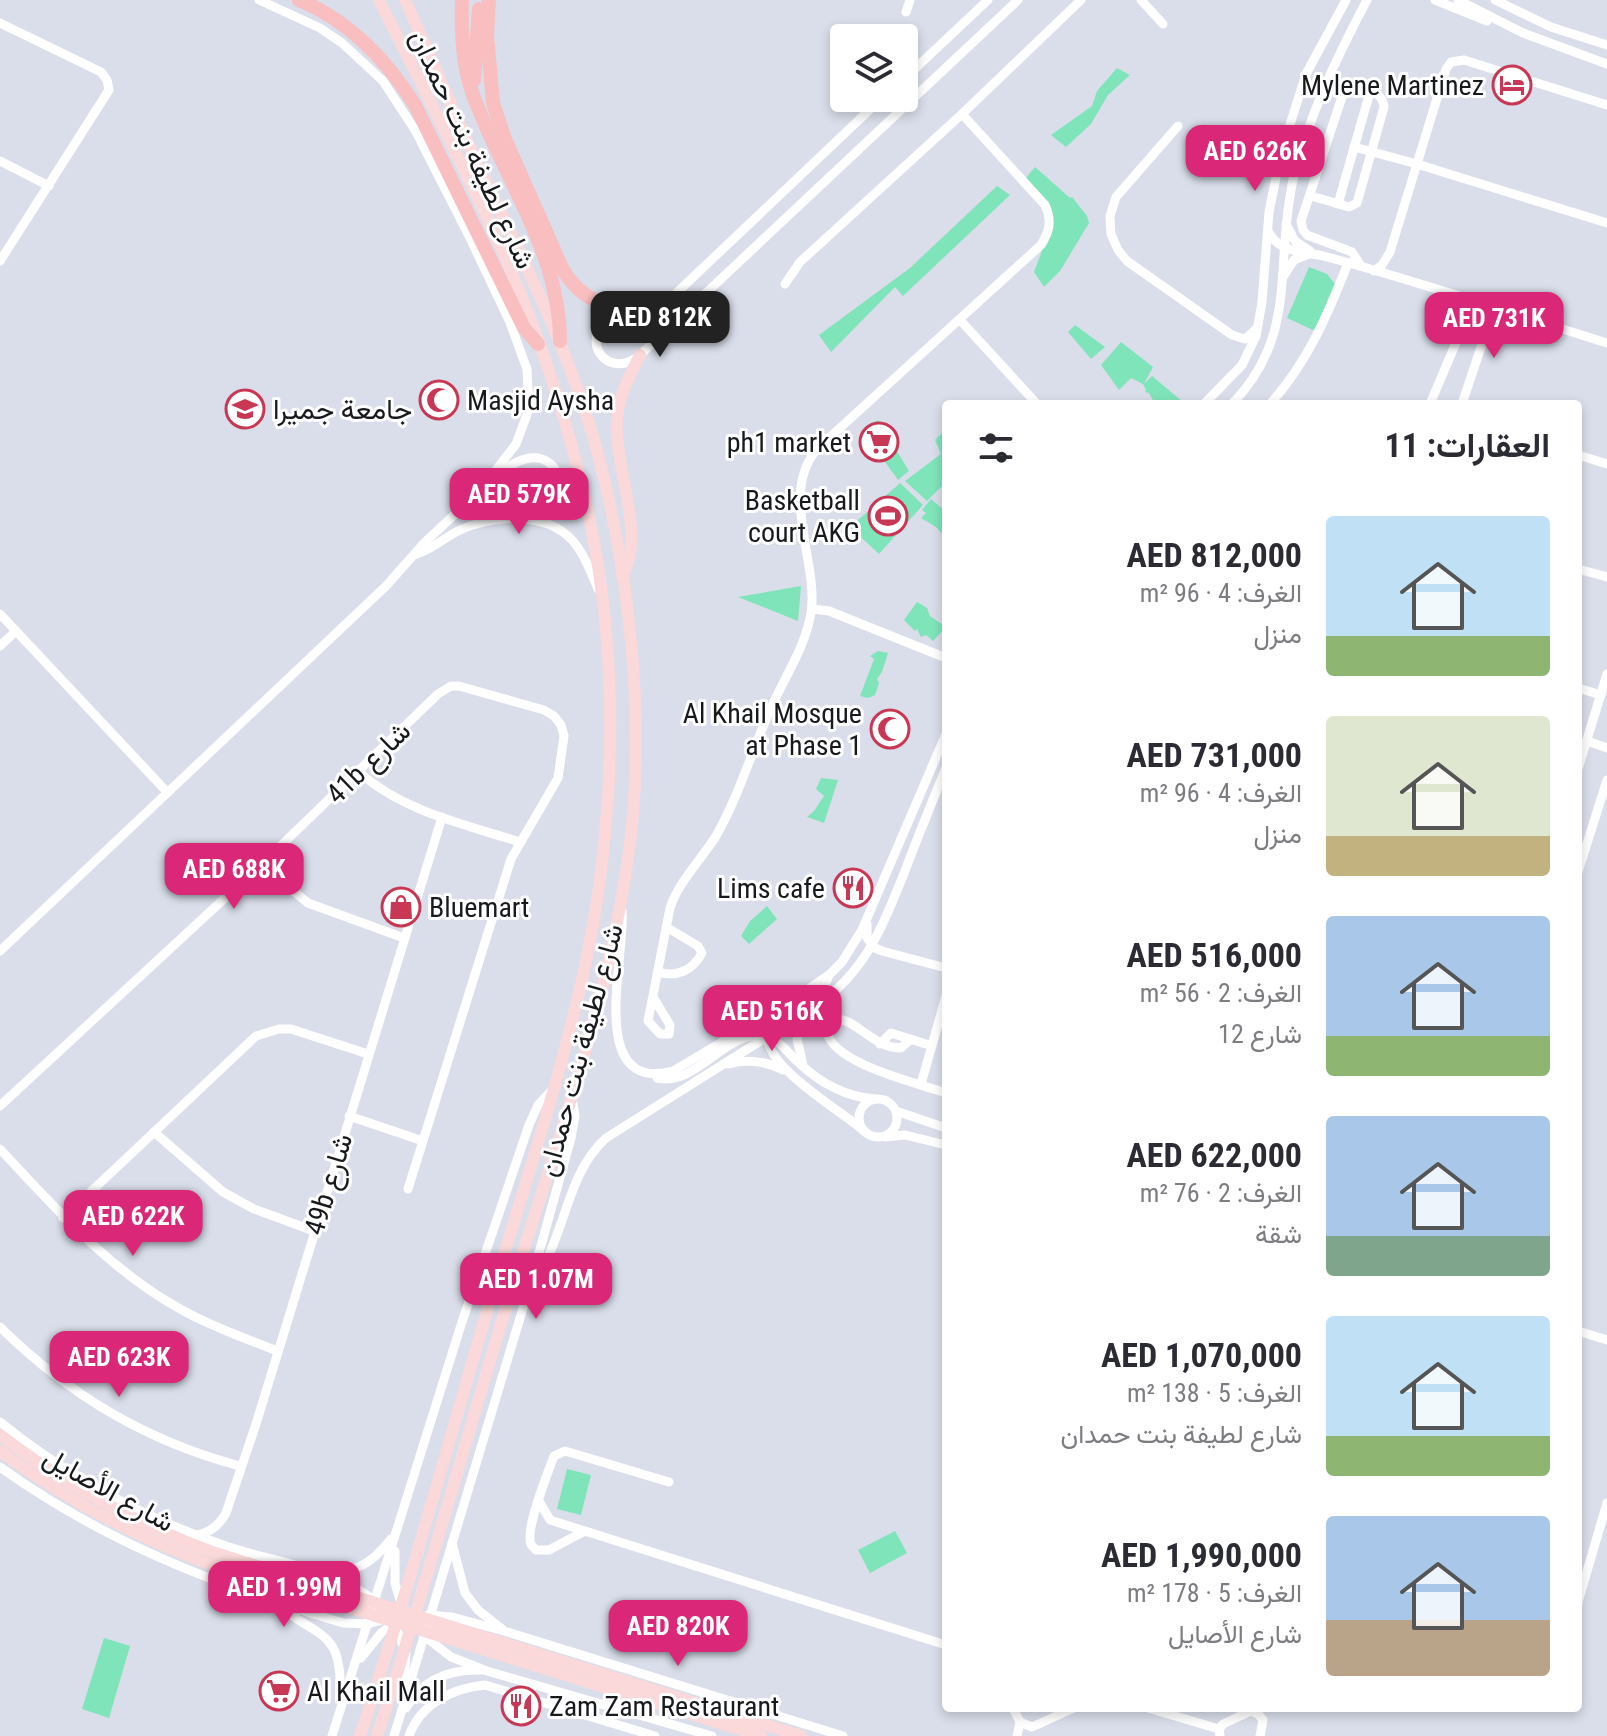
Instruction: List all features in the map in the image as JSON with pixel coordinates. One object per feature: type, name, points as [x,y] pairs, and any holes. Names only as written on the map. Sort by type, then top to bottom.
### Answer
[{"type":"highway","points":[[299,0],[350,29],[385,62],[401,83],[415,105],[524,328],[538,344]]},
{"type":"highway","points":[[462,0],[463,46],[473,92],[547,264],[560,314],[560,341]]},
{"type":"highway","points":[[473,92],[480,0]]},
{"type":"highway","points":[[489,0],[486,22],[490,85],[498,121],[568,278],[576,288],[605,305],[633,308],[668,301]]},
{"type":"highway","points":[[488,47],[497,0]]},
{"type":"main road","name":"شارع لطيفة بنت حمدان","points":[[360,1736],[553,1089],[586,961],[606,828],[610,749],[602,598],[585,498],[538,344],[502,251],[427,91],[379,0]]},
{"type":"main road","name":"شارع لطيفة بنت حمدان","points":[[377,1736],[403,1659],[601,993],[630,845],[635,776],[632,672],[622,576],[600,463],[560,341],[405,0]]},
{"type":"main road","points":[[622,576],[630,560],[632,543],[619,461],[617,417],[624,390],[640,355]]},
{"type":"main road","points":[[0,1435],[55,1475],[105,1504],[157,1530],[212,1552],[801,1736]]},
{"type":"main road","points":[[0,1451],[48,1485],[105,1519],[196,1559],[761,1736]]},
{"type":"street","points":[[259,0],[320,28],[342,43],[383,81],[415,130],[496,292],[527,369],[530,396],[521,435],[483,486]]},
{"type":"street","points":[[906,12],[910,0]]},
{"type":"street","points":[[918,66],[988,0]]},
{"type":"street","points":[[867,112],[668,301],[639,314],[611,321],[598,333],[596,342],[605,360],[623,365],[640,355],[1018,0]]},
{"type":"street","points":[[785,284],[800,262],[1081,0]]},
{"type":"street","points":[[1141,0],[1163,24]]},
{"type":"street","points":[[1208,400],[1242,365],[1252,347],[1259,324],[1274,180],[1306,74],[1346,0]]},
{"type":"street","points":[[1235,400],[1253,379],[1272,344],[1279,319],[1283,247],[1294,179],[1314,111],[1335,58],[1367,0]]},
{"type":"street","points":[[1355,23],[1376,0]]},
{"type":"street","points":[[1435,0],[1470,16],[1505,25],[1607,64]]},
{"type":"street","points":[[1458,0],[1505,25]]},
{"type":"street","points":[[1495,0],[1551,27],[1607,45]]},
{"type":"street","points":[[0,23],[101,72],[109,85],[108,95],[0,261]]},
{"type":"street","points":[[1374,271],[1390,252],[1446,69],[1455,60],[1464,60],[1607,105]]},
{"type":"street","points":[[1311,196],[1352,207],[1357,203],[1385,103],[1382,97],[1355,88],[1343,94],[1301,221],[1307,235],[1352,252],[1361,266]]},
{"type":"street","points":[[1338,204],[1370,92]]},
{"type":"street","points":[[653,997],[675,895],[727,815],[768,713],[796,661],[812,609],[800,494],[808,460],[1041,245],[1049,230],[1049,213],[1040,198],[962,114]]},
{"type":"street","points":[[1178,126],[1116,197],[1110,216],[1111,234],[1127,261],[1232,335],[1248,338],[1259,324]]},
{"type":"street","points":[[1354,147],[1607,223]]},
{"type":"street","points":[[0,161],[49,186]]},
{"type":"street","points":[[1286,222],[1295,241],[1316,254]]},
{"type":"street","points":[[1268,227],[1272,239],[1283,247],[1361,266],[1607,343]]},
{"type":"street","points":[[1282,280],[1294,260],[1302,255],[1316,254]]},
{"type":"street","points":[[1273,400],[1315,342],[1348,263]]},
{"type":"street","points":[[1432,400],[1471,300]]},
{"type":"street","points":[[1463,400],[1494,308]]},
{"type":"street","points":[[960,320],[1033,400]]},
{"type":"street","points":[[1232,335],[1242,351],[1242,365]]},
{"type":"street","points":[[1582,456],[1607,464]]},
{"type":"street","points":[[0,951],[355,616],[483,486],[522,458],[538,457],[558,474],[561,491],[546,514],[528,520]]},
{"type":"street","points":[[417,554],[476,524],[507,519],[552,525],[573,541],[602,598]]},
{"type":"street","points":[[1582,570],[1607,577]]},
{"type":"street","points":[[812,609],[829,611],[942,656]]},
{"type":"street","points":[[0,614],[167,792]]},
{"type":"street","points":[[0,646],[16,631]]},
{"type":"street","points":[[1582,757],[1607,674]]},
{"type":"street","name":"41b شارع","points":[[0,1106],[266,860],[438,694],[451,686],[466,687],[544,710],[561,725],[564,736],[561,768],[554,788],[520,842]]},
{"type":"street","points":[[1582,689],[1601,695]]},
{"type":"street","points":[[1587,741],[1607,748]]},
{"type":"street","points":[[650,1074],[663,1074],[684,1066],[829,975],[853,947],[942,743]]},
{"type":"street","points":[[359,772],[379,789],[402,802],[520,842],[511,859],[408,1189]]},
{"type":"street","points":[[530,1285],[546,1263],[579,1172],[595,1148],[606,1138],[806,1013],[843,984],[873,946],[882,928],[942,778]]},
{"type":"street","points":[[1582,859],[1607,780]]},
{"type":"street","name":"49b شارع","points":[[196,1535],[211,1531],[222,1520],[442,817]]},
{"type":"street","points":[[266,860],[308,903],[404,938]]},
{"type":"street","points":[[621,900],[623,928],[616,1035],[625,1059],[639,1070],[663,1079],[678,1077],[744,1039],[767,1037],[804,1068],[841,1091],[883,1099],[896,1111],[942,1127]]},
{"type":"street","points":[[873,906],[866,933],[873,946],[942,967]]},
{"type":"street","points":[[658,972],[679,974],[702,953],[698,946],[666,927]]},
{"type":"street","points":[[882,928],[887,943],[899,954]]},
{"type":"street","points":[[794,1077],[772,1053],[767,1037],[771,1023],[818,993],[829,975]]},
{"type":"street","points":[[921,1084],[942,1010]]},
{"type":"street","points":[[804,1068],[797,1039],[806,1013]]},
{"type":"street","points":[[932,1046],[911,1039],[905,1047],[898,1049],[880,1044],[847,1019],[835,1019],[827,1029],[830,1042],[848,1056],[942,1092]]},
{"type":"street","points":[[63,1218],[246,1044],[267,1031],[291,1029],[368,1054]]},
{"type":"street","points":[[718,1068],[750,1060],[773,1065],[843,1112],[865,1132],[881,1137],[905,1135],[942,1144]]},
{"type":"street","points":[[332,1736],[462,1322],[529,1125],[538,1105],[553,1089]]},
{"type":"street","points":[[394,1736],[530,1285],[571,1138],[575,1116],[572,1097]]},
{"type":"street","points":[[865,1132],[859,1117],[867,1102],[875,1099]]},
{"type":"street","points":[[881,1137],[893,1130],[896,1111]]},
{"type":"street","points":[[349,1116],[423,1141]]},
{"type":"street","points":[[154,1132],[223,1192],[254,1209],[314,1231]]},
{"type":"street","points":[[0,1149],[63,1218],[101,1253],[162,1299],[211,1325],[277,1351]]},
{"type":"street","points":[[0,1327],[48,1371],[85,1399],[179,1448],[240,1466]]},
{"type":"street","points":[[1582,1332],[1607,1340]]},
{"type":"street","name":"شارع الأصايل","points":[[0,1422],[49,1458],[98,1488],[196,1535],[356,1587],[376,1601],[392,1619]]},
{"type":"street","points":[[583,1532],[542,1552],[530,1543],[539,1501],[554,1456],[562,1451],[669,1482]]},
{"type":"street","name":"شارع الأصايل","points":[[0,1467],[121,1542],[270,1599]]},
{"type":"street","points":[[539,1501],[550,1520],[583,1532],[942,1644]]},
{"type":"street","points":[[1582,1588],[1607,1503]]},
{"type":"street","points":[[531,1531],[550,1520]]},
{"type":"street","points":[[317,1572],[344,1571],[364,1566],[396,1534]]},
{"type":"street","points":[[396,1534],[394,1570],[406,1613],[424,1637],[451,1657],[487,1671],[712,1736]]},
{"type":"street","points":[[406,1613],[452,1543]]},
{"type":"street","points":[[452,1543],[465,1593],[478,1610],[504,1631]]},
{"type":"street","points":[[270,1599],[343,1623],[368,1624],[406,1613],[452,1617],[843,1736]]},
{"type":"street","points":[[270,1599],[319,1631],[335,1648],[342,1669],[340,1709]]},
{"type":"street","points":[[354,1671],[369,1645],[392,1619]]},
{"type":"street","points":[[392,1619],[400,1632],[407,1661],[397,1711],[398,1721]]},
{"type":"street","points":[[398,1721],[416,1694],[437,1677],[467,1670],[487,1671]]},
{"type":"street","points":[[409,1736],[424,1712],[442,1698],[463,1689],[485,1685],[655,1736]]},
{"type":"street","points":[[612,1706],[645,1733]]},
{"type":"street","points":[[1015,1712],[1020,1722],[1035,1732],[1068,1712]]},
{"type":"street","points":[[1160,1712],[1220,1732],[1223,1724],[1249,1712]]},
{"type":"street","points":[[1253,1712],[1263,1720],[1260,1736]]},
{"type":"street","points":[[1017,1736],[1020,1722]]},
{"type":"green space","points":[[1117,68],[1130,75],[1108,95],[1091,124],[1066,147],[1051,135],[1092,106],[1097,91]]},
{"type":"green space","points":[[1035,167],[1072,197],[1089,223],[1060,271],[1044,287],[1034,272],[1051,218],[1026,178]]},
{"type":"green space","points":[[997,186],[1010,195],[903,296],[895,287],[831,352],[819,335],[910,268]]},
{"type":"green space","points":[[1309,267],[1327,274],[1335,284],[1315,331],[1287,318]]},
{"type":"green space","points":[[1075,325],[1105,347],[1091,359],[1068,332]]},
{"type":"green space","points":[[1121,342],[1153,367],[1144,384],[1152,376],[1181,400],[1153,400],[1145,392],[1143,384],[1131,378],[1119,390],[1101,365]]},
{"type":"green space","points":[[878,420],[909,471],[898,480],[875,448],[870,449],[865,437],[865,427]]},
{"type":"green space","points":[[942,433],[942,486],[927,501],[905,481],[941,454],[935,440]]},
{"type":"green space","name":"Basketball court AKG","points":[[900,483],[923,505],[879,554],[850,527]]},
{"type":"green space","points":[[931,499],[942,509],[942,534],[921,518],[926,513],[922,510]]},
{"type":"green space","points":[[801,586],[798,621],[738,597]]},
{"type":"green space","points":[[917,602],[942,624],[942,631],[933,641],[926,635],[921,637],[917,629],[915,631],[904,620]]},
{"type":"green space","points":[[878,651],[888,653],[877,679],[879,683],[875,695],[868,698],[860,696],[874,659],[870,656]]},
{"type":"green space","points":[[821,778],[838,780],[824,823],[807,817],[824,796],[816,789]]},
{"type":"green space","points":[[767,906],[777,919],[749,944],[741,936],[750,921]]},
{"type":"green space","points":[[567,1469],[591,1475],[581,1515],[557,1509]]},
{"type":"green space","points":[[895,1531],[907,1553],[870,1573],[858,1550]]},
{"type":"green space","points":[[104,1638],[130,1646],[109,1718],[82,1709]]},
{"type":"place","name":"Mylene Martinez","points":[[1512,85]]},
{"type":"place","name":"Masjid Aysha","points":[[439,400]]},
{"type":"place","name":"جامعة جميرا","points":[[245,409]]},
{"type":"place","name":"ph1 market","points":[[879,442]]},
{"type":"place","name":"Basketball court AKG","points":[[888,516]]},
{"type":"place","name":"Al Khail Mosque at Phase 1","points":[[890,729]]},
{"type":"place","name":"Lims cafe","points":[[853,888]]},
{"type":"place","name":"Bluemart","points":[[401,907]]},
{"type":"place","name":"Al Khail Mall","points":[[279,1691]]},
{"type":"place","name":"Zam Zam Restaurant","points":[[521,1706]]}]
